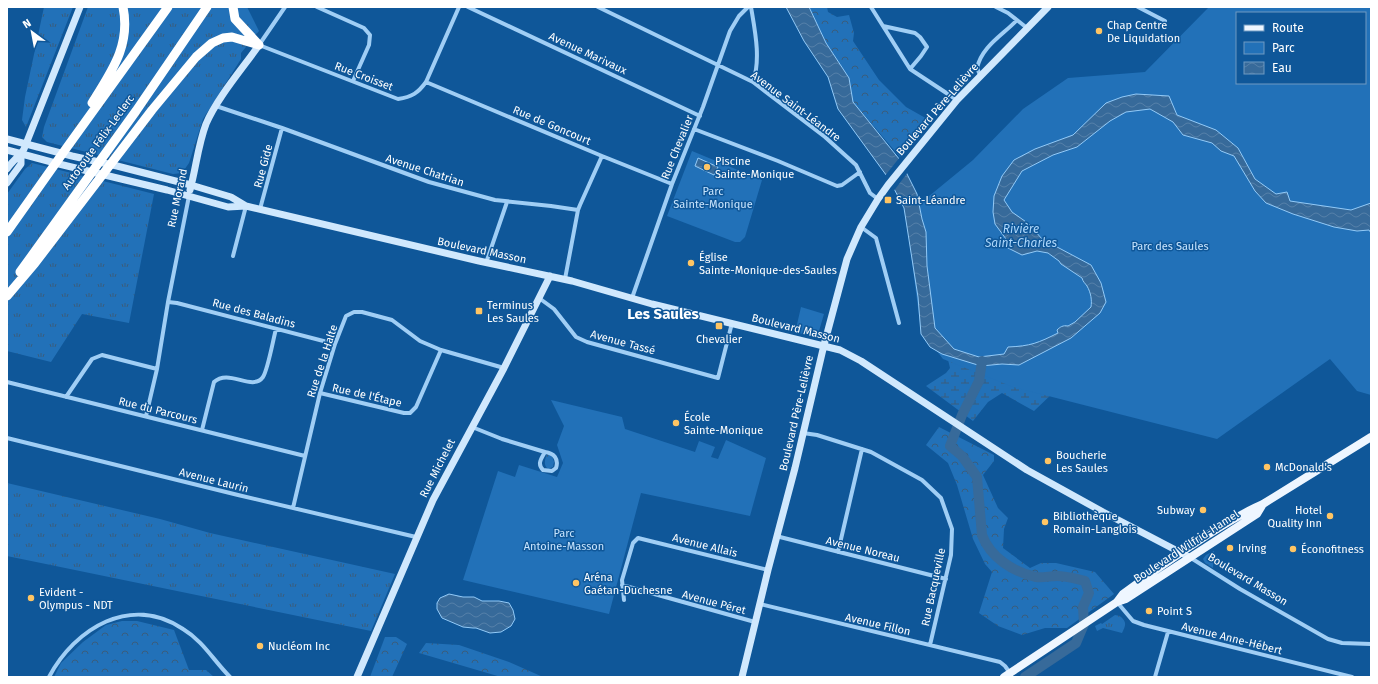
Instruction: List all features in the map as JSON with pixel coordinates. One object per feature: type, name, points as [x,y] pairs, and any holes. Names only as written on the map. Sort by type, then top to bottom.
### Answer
[{"type":"highway","points":[[64,150],[70,137],[114,67],[121,49],[124,34],[125,18],[123,7]]},
{"type":"highway","name":"Autoroute Félix-Leclerc","points":[[7,232],[46,175],[168,7]]},
{"type":"highway","name":"Autoroute Félix-Leclerc","points":[[7,290],[208,7]]},
{"type":"highway","points":[[233,7],[235,19],[259,45]]},
{"type":"highway","points":[[7,303],[35,263],[116,156],[196,57],[212,43],[223,38],[232,37],[259,45]]},
{"type":"highway","points":[[7,296],[35,263]]},
{"type":"main road","points":[[7,168],[21,153],[26,144],[80,7]]},
{"type":"main road","name":"Boulevard Père-Lelièvre","points":[[742,677],[776,536],[795,468],[824,345],[847,259],[861,227],[888,185],[957,100],[1048,7]]},
{"type":"main road","name":"Rue Morand","points":[[189,196],[206,124],[216,106],[259,45]]},
{"type":"main road","name":"Boulevard Masson","points":[[7,139],[191,185],[231,197],[246,206]]},
{"type":"main road","name":"Boulevard Masson","points":[[7,150],[228,207],[246,206],[486,263],[565,279],[732,324],[840,350],[861,361],[1039,477],[1189,557]]},
{"type":"main road","points":[[7,183],[21,164],[21,153]]},
{"type":"main road","name":"Rue Michelet","points":[[357,677],[416,537],[436,494],[504,368],[550,276]]},
{"type":"main road","name":"Boulevard Wilfrid-Hamel","points":[[1117,602],[1123,594],[1181,552],[1250,509],[1263,504],[1371,437]]},
{"type":"main road","name":"Boulevard Wilfrid-Hamel","points":[[1008,675],[1117,602],[1126,599],[1257,514],[1263,504]]},
{"type":"street","name":"Rue Morand","points":[[259,45],[285,7]]},
{"type":"street","points":[[318,7],[364,28],[370,35],[369,46],[353,81]]},
{"type":"street","name":"Rue Croisset","points":[[259,45],[398,98],[408,98],[419,92],[426,82],[458,7]]},
{"type":"street","name":"Avenue Marivaux","points":[[468,7],[700,116]]},
{"type":"street","name":"Avenue Saint-Léandre","points":[[598,7],[603,8],[753,82],[825,137],[856,165],[870,193],[878,199]]},
{"type":"street","name":"Rue Chevalier","points":[[632,298],[672,184],[700,116],[730,31],[738,16],[748,7]]},
{"type":"street","points":[[751,7],[757,60],[756,73],[753,82]]},
{"type":"street","points":[[871,7],[910,69],[957,100]]},
{"type":"street","points":[[996,7],[1008,13],[1027,28]]},
{"type":"street","points":[[1138,7],[1165,21]]},
{"type":"street","points":[[980,75],[977,68],[978,61],[982,54],[995,39],[1017,20]]},
{"type":"street","points":[[882,26],[915,33],[927,47],[910,69]]},
{"type":"street","name":"Rue de Goncourt","points":[[426,82],[672,184]]},
{"type":"street","name":"Avenue Chatrian","points":[[216,106],[282,128],[429,182],[495,200],[578,210]]},
{"type":"street","name":"Rue Gide","points":[[260,209],[282,128]]},
{"type":"street","points":[[694,129],[778,161],[837,186],[842,185],[860,172]]},
{"type":"street","points":[[565,279],[578,210],[602,156]]},
{"type":"street","name":"Rue Morand","points":[[146,416],[157,369],[168,302],[189,196]]},
{"type":"street","points":[[486,263],[507,202]]},
{"type":"street","points":[[233,256],[246,206]]},
{"type":"street","points":[[861,227],[876,238],[899,323]]},
{"type":"street","name":"Avenue Tassé","points":[[538,298],[554,309],[576,337],[587,342],[718,378],[732,324]]},
{"type":"street","name":"Rue des Baladins","points":[[168,302],[177,303],[335,344]]},
{"type":"street","name":"Rue de la Halte","points":[[293,508],[320,393],[335,344],[346,316],[354,312],[362,312],[392,320],[420,341],[441,350],[504,368]]},
{"type":"street","points":[[202,430],[214,382],[218,378],[225,376],[251,382],[260,380],[265,372],[276,329]]},
{"type":"street","name":"Rue de l'Étape","points":[[320,393],[404,413],[410,413],[416,407],[441,350]]},
{"type":"street","points":[[66,397],[92,360],[97,357],[102,356],[157,369]]},
{"type":"street","name":"Rue du Parcours","points":[[7,382],[305,456]]},
{"type":"street","points":[[472,426],[502,439],[553,454],[557,459],[556,468],[552,471],[546,472],[540,466],[540,460],[545,452]]},
{"type":"street","name":"Rue Bacqueville","points":[[803,433],[817,434],[871,452],[922,480],[941,498],[952,529],[951,555],[930,645]]},
{"type":"street","name":"Avenue Laurin","points":[[7,438],[416,537]]},
{"type":"street","points":[[838,552],[862,449]]},
{"type":"street","name":"Avenue Noreau","points":[[776,536],[946,579]]},
{"type":"street","name":"Avenue Allais","points":[[622,585],[633,543],[638,538],[768,570]]},
{"type":"street","name":"Boulevard Masson","points":[[1189,557],[1240,589],[1328,639],[1342,643],[1371,644]]},
{"type":"street","points":[[622,585],[624,600]]},
{"type":"street","name":"Avenue Péret","points":[[622,585],[755,622]]},
{"type":"street","name":"Avenue Anne-Hébert","points":[[1117,602],[1133,621],[1168,632],[1352,677]]},
{"type":"street","name":"Avenue Fillon","points":[[760,604],[1000,662],[1005,666],[1008,675]]},
{"type":"street","points":[[49,677],[56,663],[65,652],[90,630],[114,618],[139,615],[151,616],[165,620],[184,629],[198,641],[230,677]]},
{"type":"street","points":[[1155,677],[1168,632]]},
{"type":"green space","points":[[44,7],[73,7],[26,127],[22,120],[25,97]]},
{"type":"green space","points":[[88,7],[247,7],[259,31],[241,53],[241,59],[203,119],[189,163],[182,173],[173,174],[47,142],[42,137],[44,127]]},
{"type":"green space","points":[[809,7],[827,7],[828,12],[837,17],[849,15],[854,33],[853,41],[879,80],[906,107],[929,120],[900,157],[853,102],[849,78],[826,43]]},
{"type":"green space","name":"Parc des Saules","points":[[1209,7],[1371,7],[1371,395],[1357,391],[1330,359],[1217,439],[1013,387],[943,359],[921,331],[906,215],[973,160],[1023,109],[1068,78],[1145,72]]},
{"type":"green space","name":"Parc Sainte-Monique","points":[[692,151],[762,180],[745,237],[740,242],[735,242],[667,216]]},
{"type":"green space","points":[[32,163],[154,194],[129,323],[82,314],[51,362],[7,351],[7,194],[25,169]]},
{"type":"green space","points":[[801,307],[824,314],[819,331],[814,335],[795,333]]},
{"type":"green space","points":[[946,351],[1055,391],[1034,411],[1002,393],[988,402],[973,421],[926,386],[946,373],[950,368]]},
{"type":"green space","name":"Parc Antoine-Masson","points":[[551,400],[622,417],[625,429],[695,452],[699,441],[715,447],[711,457],[718,459],[726,440],[766,458],[750,516],[641,493],[609,614],[463,580],[498,471],[515,477],[519,465],[557,477],[563,463],[557,445],[564,426]]},
{"type":"green space","points":[[939,427],[994,455],[994,461],[983,475],[998,508],[1008,518],[1004,529],[1003,548],[1030,568],[1041,563],[1056,563],[1095,572],[1114,594],[1067,628],[1045,628],[1022,635],[998,626],[979,613],[992,572],[985,564],[973,539],[957,485],[948,463],[926,445]]},
{"type":"green space","points":[[547,454],[552,456],[554,462],[553,467],[548,469],[545,464]]},
{"type":"green space","points":[[7,483],[160,519],[210,533],[395,574],[371,631],[7,556]]},
{"type":"green space","points":[[1214,551],[1213,568],[1205,563],[1203,559],[1206,555]]},
{"type":"green space","points":[[1115,615],[1120,616],[1125,622],[1122,633],[1103,628],[1097,631],[1095,626],[1101,623],[1102,624]]},
{"type":"green space","points":[[122,621],[137,621],[174,630],[189,670],[206,670],[214,677],[54,677],[61,663],[83,642],[106,625]]},
{"type":"green space","points":[[385,637],[396,637],[407,644],[392,677],[370,677]]},
{"type":"green space","points":[[426,643],[459,645],[509,662],[543,677],[501,677],[419,653]]},
{"type":"water","name":"Rivière Saint-Charles","points":[[786,7],[809,7],[826,43],[849,78],[853,102],[900,160],[917,194],[926,232],[927,266],[935,328],[954,349],[979,357],[1004,354],[1008,347],[1023,346],[1034,343],[1058,333],[1057,330],[1059,328],[1068,326],[1075,322],[1091,307],[1090,294],[1082,278],[1048,253],[1037,251],[1022,255],[1004,246],[1006,239],[995,224],[993,212],[994,196],[1002,176],[1014,160],[1035,149],[1073,135],[1106,103],[1122,97],[1136,94],[1169,96],[1177,115],[1216,130],[1238,148],[1255,179],[1276,194],[1287,192],[1290,201],[1351,210],[1371,203],[1371,233],[1369,230],[1357,231],[1334,227],[1293,214],[1266,203],[1255,191],[1234,156],[1221,151],[1212,143],[1183,135],[1173,122],[1150,109],[1126,112],[1110,121],[1077,147],[1053,155],[1022,171],[1004,200],[1012,212],[1029,224],[1042,239],[1091,265],[1101,283],[1106,302],[1100,313],[1071,338],[1019,365],[1002,364],[981,366],[942,354],[930,347],[921,334],[918,297],[904,208],[889,179],[838,109],[828,77],[804,41]]},
{"type":"water","points":[[698,158],[718,167],[714,175],[695,166]]},
{"type":"water","points":[[449,594],[463,597],[474,597],[482,601],[499,601],[509,603],[513,610],[515,619],[511,626],[501,632],[490,633],[476,628],[463,627],[442,618],[437,609],[437,603],[440,598]]},
{"type":"pier","points":[[900,157],[908,172],[893,192],[884,177]]},
{"type":"waterway","points":[[982,361],[979,381],[962,415],[950,446],[962,456],[977,477],[982,535],[986,543],[997,557],[1011,567],[1027,575],[1036,577],[1061,576],[1085,581],[1089,593],[1083,607],[1084,624],[1076,643],[1025,677]]},
{"type":"place","name":"Chap Centre De Liquidation","points":[[1099,31]]},
{"type":"place","name":"Piscine Sainte-Monique","points":[[707,167]]},
{"type":"place","name":"Saint-Léandre","points":[[888,200]]},
{"type":"place","name":"Église Sainte-Monique-des-Saules","points":[[691,263]]},
{"type":"place","name":"Terminus Les Saules","points":[[479,311]]},
{"type":"place","name":"Chevalier","points":[[719,326]]},
{"type":"place","name":"École Sainte-Monique","points":[[676,423]]},
{"type":"place","name":"Boucherie Les Saules","points":[[1048,461]]},
{"type":"place","name":"McDonald's","points":[[1267,467]]},
{"type":"place","name":"Subway","points":[[1203,510]]},
{"type":"place","name":"Hotel Quality Inn","points":[[1330,516]]},
{"type":"place","name":"Bibliothèque Romain-Langlois","points":[[1045,522]]},
{"type":"place","name":"Irving","points":[[1230,548]]},
{"type":"place","name":"Éconofitness","points":[[1293,549]]},
{"type":"place","name":"Aréna Gaétan-Duchesne","points":[[576,583]]},
{"type":"place","name":"Evident - Olympus - NDT","points":[[31,598]]},
{"type":"place","name":"Point S","points":[[1149,611]]},
{"type":"place","name":"Nucléom Inc","points":[[260,646]]},
{"type":"district","name":"Les Saules","points":[[663,314]]}]
